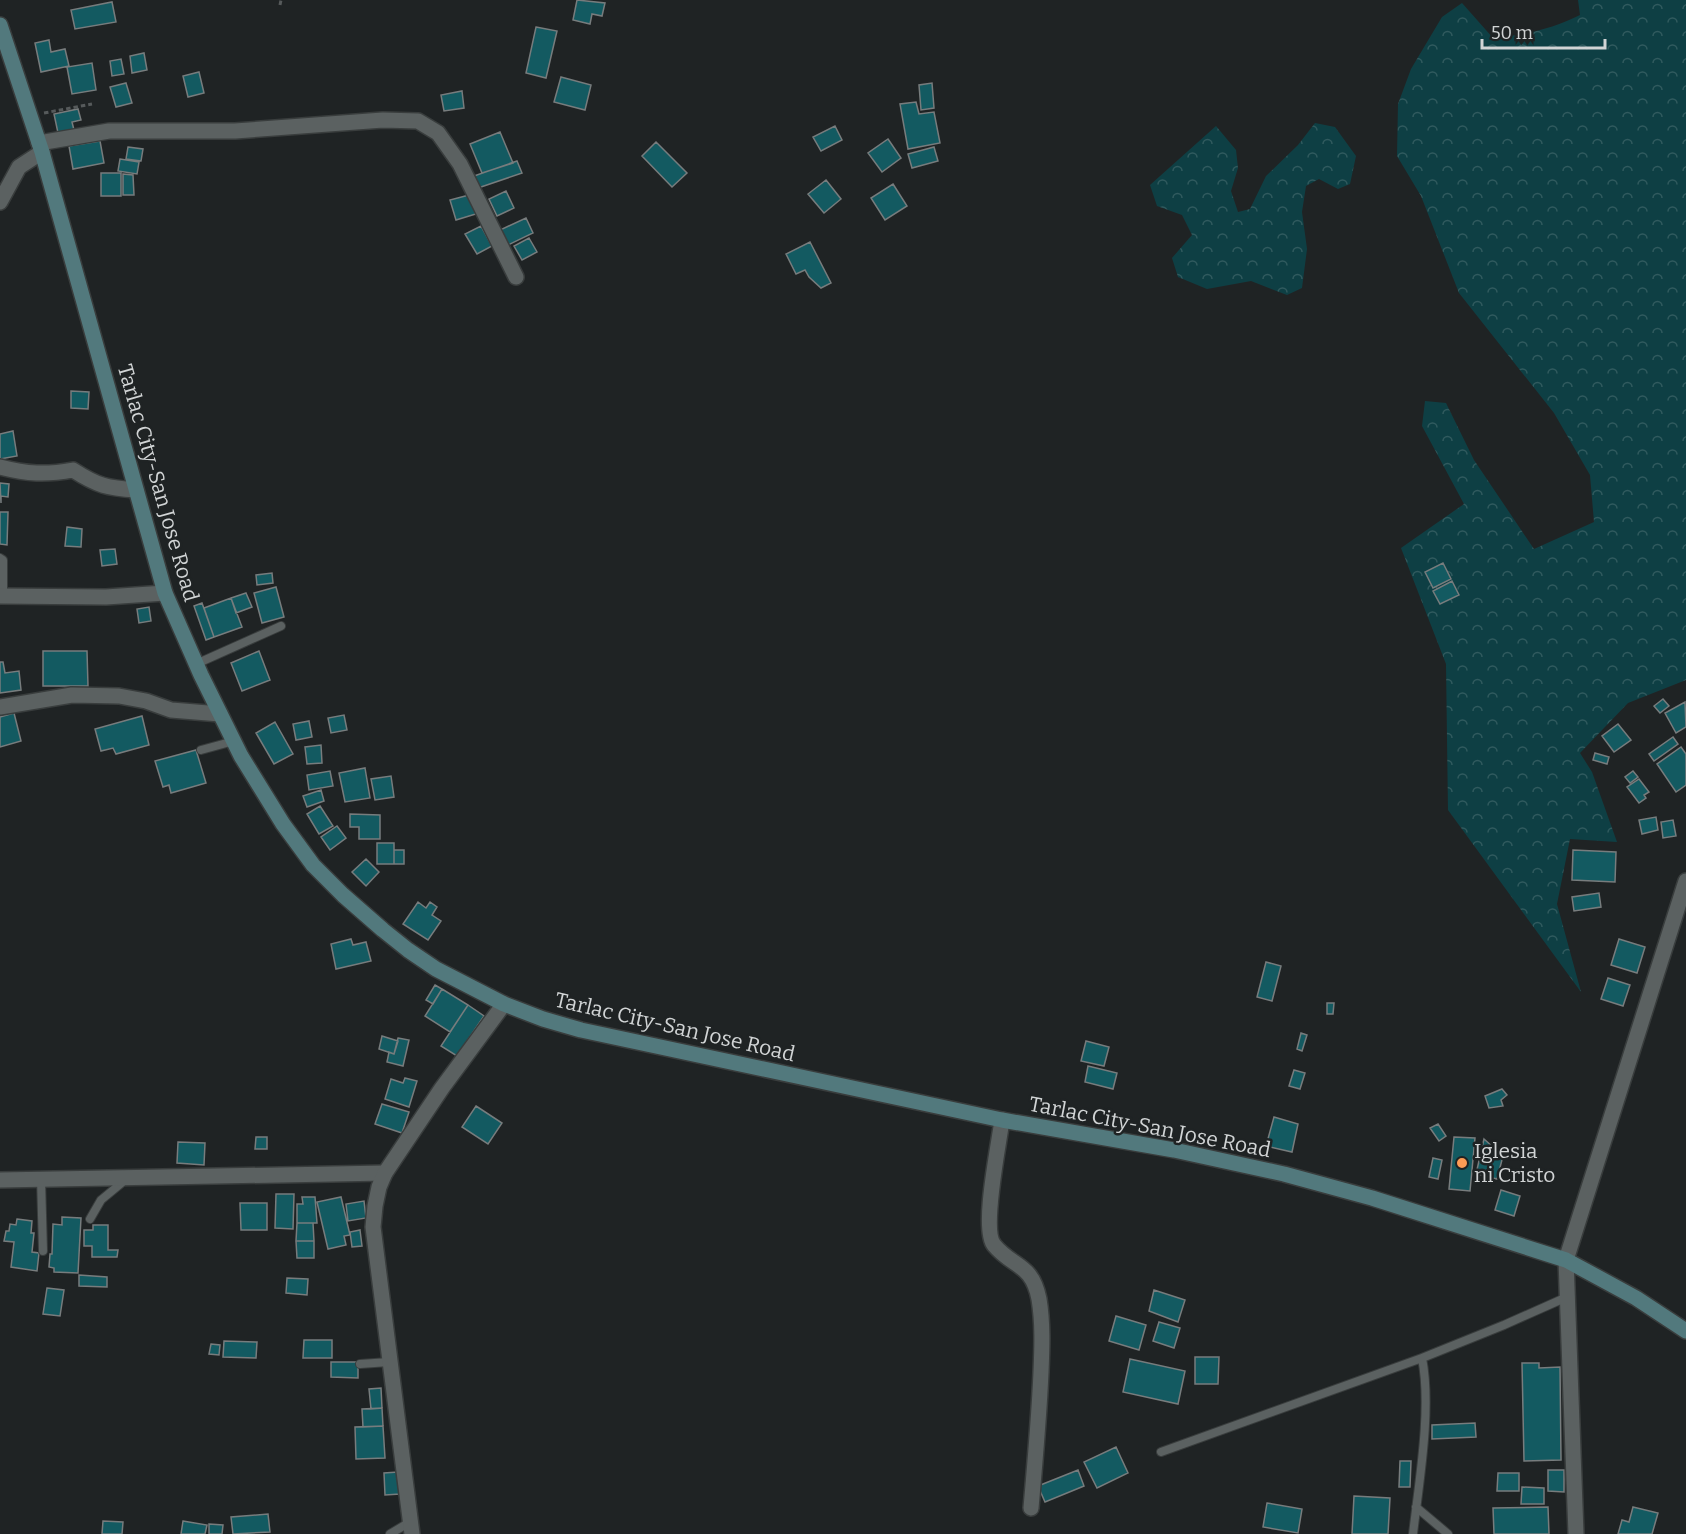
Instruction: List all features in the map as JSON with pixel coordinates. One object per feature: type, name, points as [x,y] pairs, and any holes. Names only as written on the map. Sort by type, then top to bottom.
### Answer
[{"type":"main road","name":"Tarlac City-San Jose Road","points":[[0,25],[31,116],[165,593],[196,664],[234,741],[283,824],[313,865],[343,895],[408,951],[436,969],[504,1004],[543,1019],[620,1040],[666,1047],[1002,1120],[1174,1150],[1284,1174],[1383,1201],[1566,1260],[1636,1298],[1686,1331]]},
{"type":"street","points":[[0,202],[19,167],[40,148],[109,131],[235,130],[382,120],[418,121],[438,133],[460,164],[516,276]]},
{"type":"street","points":[[0,467],[48,475],[73,470],[96,484],[112,489],[136,490]]},
{"type":"street","points":[[2,596],[106,597],[165,593]]},
{"type":"street","points":[[0,707],[72,695],[119,696],[146,701],[171,710],[220,714]]},
{"type":"street","points":[[1576,1534],[1566,1260],[1686,881]]},
{"type":"street","points":[[411,1528],[388,1362],[373,1227],[375,1206],[385,1173],[442,1088],[504,1004]]},
{"type":"street","points":[[1002,1120],[989,1219],[990,1239],[999,1250],[1023,1267],[1033,1278],[1041,1310],[1039,1416],[1031,1508]]},
{"type":"street","points":[[0,1180],[385,1173]]},
{"type":"lane","points":[[0,558],[3,560],[2,596]]},
{"type":"lane","points":[[196,664],[281,627]]},
{"type":"lane","points":[[201,750],[234,741]]},
{"type":"lane","points":[[90,1219],[101,1200],[111,1189],[128,1178]]},
{"type":"lane","points":[[40,1179],[43,1251]]},
{"type":"lane","points":[[1161,1452],[1422,1358],[1504,1325],[1567,1296]]},
{"type":"lane","points":[[1413,1534],[1423,1445],[1426,1376],[1422,1358]]},
{"type":"lane","points":[[360,1364],[388,1362]]},
{"type":"lane","points":[[1416,1506],[1448,1534]]},
{"type":"lane","points":[[390,1534],[411,1528]]},
{"type":"path","points":[[31,116],[92,104]]},
{"type":"green space","points":[[1578,0],[1686,0],[1686,680],[1628,703],[1580,753],[1592,772],[1617,842],[1570,839],[1557,904],[1581,992],[1448,810],[1446,664],[1401,548],[1464,504],[1422,426],[1425,401],[1446,403],[1474,460],[1534,549],[1594,522],[1590,475],[1554,413],[1459,293],[1421,196],[1397,156],[1398,104],[1411,69],[1442,17],[1462,3],[1493,38],[1504,37],[1548,28],[1580,15]]},
{"type":"green space","points":[[1315,123],[1335,127],[1356,156],[1350,184],[1338,189],[1319,179],[1306,186],[1302,212],[1307,249],[1302,288],[1287,295],[1251,281],[1207,289],[1178,277],[1172,258],[1192,235],[1182,215],[1157,206],[1150,185],[1216,126],[1236,150],[1238,168],[1231,191],[1238,212],[1250,209],[1266,176],[1298,145]]},
{"type":"building","points":[[577,0],[605,3],[602,16],[592,14],[590,24],[573,20]]},
{"type":"building","points":[[112,2],[116,22],[75,29],[71,10]]},
{"type":"building","points":[[536,27],[557,31],[546,78],[526,73]]},
{"type":"building","points":[[49,40],[51,52],[65,49],[69,66],[41,72],[35,43]]},
{"type":"building","points":[[144,53],[147,70],[132,73],[130,56]]},
{"type":"building","points":[[121,59],[124,74],[112,76],[110,61]]},
{"type":"building","points":[[92,63],[96,90],[72,94],[67,67]]},
{"type":"building","points":[[199,72],[204,93],[188,97],[183,76]]},
{"type":"building","points":[[561,77],[591,85],[585,110],[554,102]]},
{"type":"building","points":[[126,83],[132,103],[116,107],[110,87]]},
{"type":"building","points":[[932,83],[934,108],[921,110],[919,85]]},
{"type":"building","points":[[462,91],[464,108],[444,111],[441,95]]},
{"type":"building","points":[[916,102],[919,114],[934,112],[940,143],[908,149],[900,104]]},
{"type":"building","points":[[78,109],[81,120],[72,122],[74,130],[58,133],[54,114]]},
{"type":"building","points":[[835,126],[842,140],[821,151],[813,137]]},
{"type":"building","points":[[500,132],[513,163],[482,173],[470,144]]},
{"type":"building","points":[[888,139],[901,158],[882,172],[868,153]]},
{"type":"building","points":[[100,141],[104,163],[73,169],[69,146]]},
{"type":"building","points":[[656,142],[687,173],[672,187],[642,156]]},
{"type":"building","points":[[128,147],[143,149],[141,161],[126,159]]},
{"type":"building","points":[[934,147],[938,161],[912,168],[908,154]]},
{"type":"building","points":[[120,159],[139,162],[137,174],[118,171]]},
{"type":"building","points":[[517,161],[522,173],[478,188],[474,176]]},
{"type":"building","points":[[101,173],[121,173],[121,196],[101,196]]},
{"type":"building","points":[[123,174],[133,175],[134,195],[123,195]]},
{"type":"building","points":[[826,180],[841,199],[824,213],[808,194]]},
{"type":"building","points":[[893,184],[907,206],[885,220],[871,198]]},
{"type":"building","points":[[506,191],[514,208],[497,216],[489,199]]},
{"type":"building","points":[[473,194],[479,213],[456,220],[450,200]]},
{"type":"building","points":[[526,218],[533,233],[508,245],[500,230]]},
{"type":"building","points":[[481,226],[492,246],[477,254],[465,234]]},
{"type":"building","points":[[529,238],[537,252],[522,260],[514,246]]},
{"type":"building","points":[[810,242],[831,283],[821,288],[805,270],[796,274],[786,254]]},
{"type":"building","points":[[71,391],[89,392],[88,409],[71,408]]},
{"type":"building","points":[[13,431],[17,456],[0,459],[0,434]]},
{"type":"building","points":[[0,483],[9,484],[8,497],[1,496],[1,503]]},
{"type":"building","points":[[0,512],[8,512],[7,545],[0,544]]},
{"type":"building","points":[[67,527],[82,529],[81,547],[65,546]]},
{"type":"building","points":[[115,549],[117,564],[102,566],[100,550]]},
{"type":"building","points":[[1443,563],[1451,579],[1433,588],[1425,572]]},
{"type":"building","points":[[272,573],[273,583],[257,585],[256,575]]},
{"type":"building","points":[[1452,581],[1459,595],[1440,604],[1433,591]]},
{"type":"building","points":[[276,587],[284,617],[262,623],[254,593]]},
{"type":"building","points":[[246,593],[252,607],[236,613],[231,598]]},
{"type":"building","points":[[231,598],[242,627],[214,637],[204,608]]},
{"type":"building","points":[[202,603],[214,637],[206,640],[194,606]]},
{"type":"building","points":[[149,607],[151,621],[139,623],[137,609]]},
{"type":"building","points":[[43,651],[87,651],[88,686],[43,686]]},
{"type":"building","points":[[259,651],[270,680],[242,691],[231,663]]},
{"type":"building","points":[[0,662],[3,662],[5,673],[19,671],[21,690],[0,693]]},
{"type":"building","points":[[1663,699],[1669,706],[1660,713],[1654,706]]},
{"type":"building","points":[[1685,702],[1686,727],[1676,733],[1665,713]]},
{"type":"building","points":[[14,713],[21,741],[0,747],[0,717]]},
{"type":"building","points":[[344,715],[347,730],[331,733],[328,718]]},
{"type":"building","points":[[142,716],[149,745],[116,754],[113,748],[101,751],[95,729]]},
{"type":"building","points":[[309,721],[312,737],[296,740],[293,724]]},
{"type":"building","points":[[275,722],[293,754],[274,764],[256,733]]},
{"type":"building","points":[[1618,724],[1631,740],[1614,752],[1602,736]]},
{"type":"building","points":[[1673,737],[1678,744],[1654,761],[1649,754]]},
{"type":"building","points":[[321,745],[322,763],[307,764],[305,747]]},
{"type":"building","points":[[1681,747],[1686,754],[1686,785],[1676,792],[1657,764]]},
{"type":"building","points":[[196,750],[206,783],[171,793],[169,785],[163,787],[155,761]]},
{"type":"building","points":[[1595,753],[1609,757],[1607,764],[1593,760]]},
{"type":"building","points":[[365,768],[370,798],[345,802],[339,773]]},
{"type":"building","points":[[330,771],[333,786],[309,790],[307,775]]},
{"type":"building","points":[[1633,771],[1638,777],[1630,783],[1625,777]]},
{"type":"building","points":[[391,776],[394,797],[375,800],[371,779]]},
{"type":"building","points":[[1639,779],[1649,792],[1644,795],[1646,798],[1639,803],[1627,787]]},
{"type":"building","points":[[321,790],[324,801],[307,807],[303,796]]},
{"type":"building","points":[[320,806],[333,826],[319,834],[307,814]]},
{"type":"building","points":[[350,814],[380,815],[380,839],[359,839],[359,827],[350,827]]},
{"type":"building","points":[[1656,817],[1658,830],[1642,834],[1639,820]]},
{"type":"building","points":[[1673,820],[1676,836],[1663,838],[1661,822]]},
{"type":"building","points":[[337,826],[346,838],[330,850],[321,837]]},
{"type":"building","points":[[377,843],[394,843],[394,864],[377,864]]},
{"type":"building","points":[[394,850],[404,850],[404,864],[394,864]]},
{"type":"building","points":[[1573,850],[1616,852],[1615,882],[1572,880]]},
{"type":"building","points":[[366,859],[379,872],[366,886],[352,872]]},
{"type":"building","points":[[1599,893],[1601,907],[1574,911],[1572,897]]},
{"type":"building","points":[[418,902],[426,908],[430,902],[437,907],[432,915],[441,921],[428,940],[403,924]]},
{"type":"building","points":[[351,939],[353,945],[366,942],[371,961],[336,969],[331,944]]},
{"type":"building","points":[[1619,939],[1645,947],[1637,973],[1611,965]]},
{"type":"building","points":[[1266,962],[1281,966],[1272,1001],[1257,997]]},
{"type":"building","points":[[1608,978],[1630,985],[1623,1006],[1601,999]]},
{"type":"building","points":[[435,985],[442,989],[433,1004],[426,1000]]},
{"type":"building","points":[[442,989],[468,1005],[450,1032],[425,1016]]},
{"type":"building","points":[[1327,1003],[1334,1003],[1333,1014],[1327,1014]]},
{"type":"building","points":[[468,1005],[484,1016],[457,1056],[441,1046]]},
{"type":"building","points":[[1301,1033],[1307,1035],[1302,1051],[1297,1049]]},
{"type":"building","points":[[382,1036],[398,1041],[394,1054],[379,1049]]},
{"type":"building","points":[[398,1038],[409,1040],[403,1066],[387,1062],[389,1052],[394,1054]]},
{"type":"building","points":[[1086,1041],[1109,1047],[1104,1066],[1081,1061]]},
{"type":"building","points":[[1088,1066],[1117,1073],[1113,1089],[1085,1082]]},
{"type":"building","points":[[1294,1070],[1305,1073],[1300,1089],[1289,1086]]},
{"type":"building","points":[[405,1078],[417,1081],[409,1107],[385,1099],[391,1079],[403,1083]]},
{"type":"building","points":[[1502,1089],[1507,1095],[1501,1100],[1503,1106],[1489,1108],[1485,1096]]},
{"type":"building","points":[[382,1104],[409,1112],[402,1133],[375,1124]]},
{"type":"building","points":[[476,1106],[502,1123],[488,1144],[462,1127]]},
{"type":"building","points":[[1274,1117],[1298,1124],[1292,1152],[1266,1146]]},
{"type":"building","points":[[1438,1124],[1446,1136],[1439,1141],[1430,1128]]},
{"type":"building","points":[[256,1137],[267,1137],[267,1149],[255,1149]]},
{"type":"building","name":"Iglesia ni Cristo","points":[[1454,1137],[1475,1138],[1470,1191],[1449,1189]]},
{"type":"building","points":[[1484,1139],[1503,1156],[1497,1179],[1476,1174]]},
{"type":"building","points":[[178,1142],[205,1143],[204,1165],[177,1163]]},
{"type":"building","points":[[1433,1158],[1442,1160],[1438,1179],[1429,1177]]},
{"type":"building","points":[[1501,1190],[1520,1196],[1514,1216],[1495,1210]]},
{"type":"building","points":[[276,1194],[294,1194],[293,1229],[275,1228]]},
{"type":"building","points":[[302,1197],[315,1197],[317,1223],[297,1223],[297,1204],[303,1204]]},
{"type":"building","points":[[341,1197],[350,1235],[344,1236],[346,1245],[328,1249],[317,1202]]},
{"type":"building","points":[[364,1201],[366,1218],[348,1221],[346,1204]]},
{"type":"building","points":[[240,1203],[267,1203],[267,1230],[241,1230]]},
{"type":"building","points":[[62,1217],[81,1218],[78,1273],[54,1272],[54,1268],[49,1267],[53,1224],[62,1225]]},
{"type":"building","points":[[17,1219],[32,1221],[31,1233],[34,1233],[32,1252],[39,1253],[37,1271],[11,1267],[14,1242],[4,1241],[10,1224],[16,1225]]},
{"type":"building","points":[[297,1223],[313,1223],[314,1241],[296,1241]]},
{"type":"building","points":[[93,1225],[108,1225],[108,1250],[118,1250],[117,1257],[92,1257],[92,1246],[84,1246],[84,1230],[93,1230]]},
{"type":"building","points":[[360,1230],[362,1246],[352,1247],[350,1232]]},
{"type":"building","points":[[296,1241],[314,1241],[314,1258],[297,1258]]},
{"type":"building","points":[[79,1275],[107,1277],[107,1287],[79,1286]]},
{"type":"building","points":[[287,1278],[308,1279],[307,1295],[286,1293]]},
{"type":"building","points":[[47,1288],[64,1290],[60,1316],[43,1314]]},
{"type":"building","points":[[1154,1290],[1185,1300],[1178,1322],[1149,1311]]},
{"type":"building","points":[[1116,1316],[1146,1325],[1139,1350],[1109,1341]]},
{"type":"building","points":[[1159,1322],[1180,1328],[1174,1348],[1153,1341]]},
{"type":"building","points":[[304,1340],[332,1340],[332,1358],[303,1358]]},
{"type":"building","points":[[224,1341],[257,1342],[256,1358],[223,1357]]},
{"type":"building","points":[[211,1344],[220,1345],[219,1355],[209,1354]]},
{"type":"building","points":[[1195,1357],[1219,1357],[1218,1384],[1195,1384]]},
{"type":"building","points":[[1130,1359],[1185,1371],[1178,1404],[1123,1392]]},
{"type":"building","points":[[331,1362],[358,1362],[358,1378],[331,1377]]},
{"type":"building","points":[[1522,1363],[1539,1363],[1539,1368],[1560,1367],[1561,1460],[1524,1461]]},
{"type":"building","points":[[381,1388],[382,1408],[371,1409],[369,1389]]},
{"type":"building","points":[[382,1408],[383,1426],[363,1427],[362,1409]]},
{"type":"building","points":[[1475,1423],[1476,1437],[1432,1439],[1432,1425]]},
{"type":"building","points":[[383,1426],[385,1458],[356,1459],[355,1427]]},
{"type":"building","points":[[1116,1447],[1128,1473],[1097,1488],[1084,1462]]},
{"type":"building","points":[[1400,1461],[1411,1461],[1410,1487],[1399,1487]]},
{"type":"building","points":[[1078,1470],[1084,1486],[1045,1502],[1038,1486]]},
{"type":"building","points":[[1548,1470],[1564,1470],[1564,1492],[1548,1491]]},
{"type":"building","points":[[398,1472],[400,1494],[385,1495],[384,1473]]},
{"type":"building","points":[[1498,1473],[1519,1473],[1519,1491],[1497,1491]]},
{"type":"building","points":[[1522,1487],[1544,1488],[1544,1504],[1521,1504]]},
{"type":"building","points":[[1354,1496],[1390,1498],[1388,1534],[1352,1534]]},
{"type":"building","points":[[1267,1503],[1302,1509],[1298,1533],[1263,1527]]},
{"type":"building","points":[[1548,1507],[1549,1534],[1494,1534],[1493,1508]]},
{"type":"building","points":[[1633,1507],[1658,1513],[1652,1534],[1618,1534],[1622,1520],[1629,1522]]},
{"type":"building","points":[[268,1514],[270,1532],[233,1534],[231,1517]]},
{"type":"building","points":[[103,1521],[123,1522],[122,1534],[102,1534]]},
{"type":"building","points":[[183,1521],[207,1525],[205,1534],[181,1534]]},
{"type":"building","points":[[209,1524],[223,1525],[222,1534],[209,1534]]},
{"type":"place","name":"Iglesia ni Cristo","points":[[1462,1163]]}]
